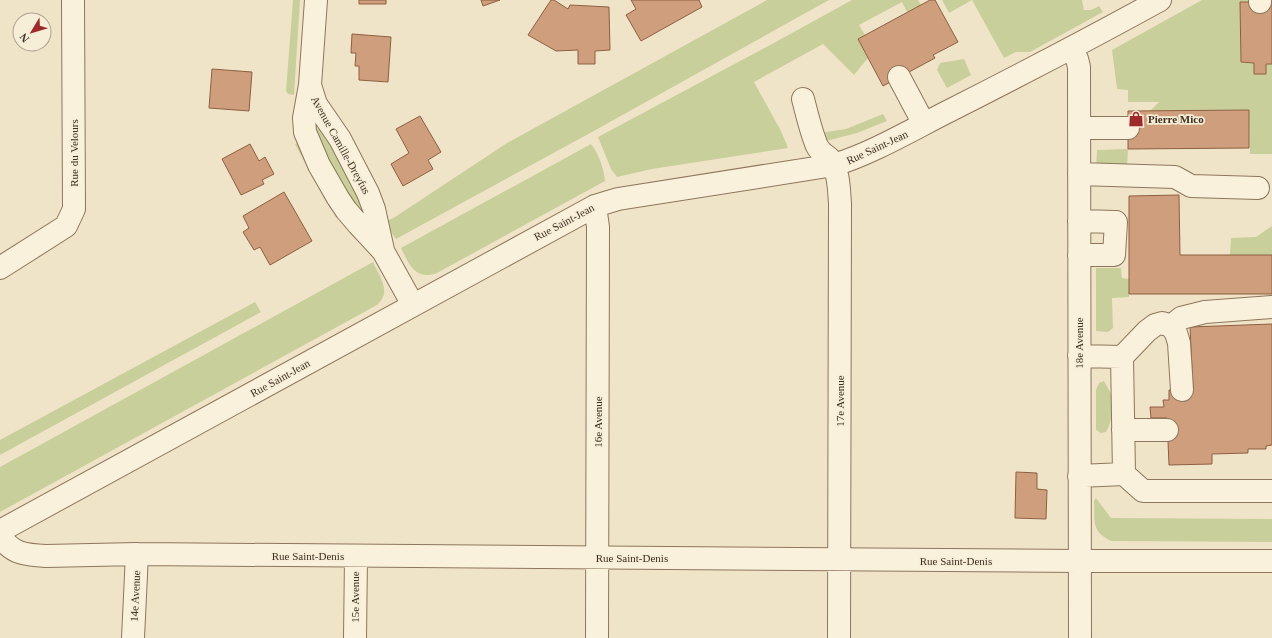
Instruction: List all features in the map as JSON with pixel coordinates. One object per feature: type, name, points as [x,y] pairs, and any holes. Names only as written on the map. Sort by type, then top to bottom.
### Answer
[{"type":"street","name":"Rue du Velours","points":[[0,268],[66,226],[74,209],[74,0]]},
{"type":"street","name":"Avenue Camille-Dreyfus","points":[[316,0],[310,85],[303,124],[309,145],[329,184],[346,210],[383,251],[413,305]]},
{"type":"street","name":"Rue Saint-Jean","points":[[0,531],[595,206],[618,199],[834,165],[848,161],[1071,49],[1160,0]]},
{"type":"street","name":"18e Avenue","points":[[1071,49],[1079,67],[1080,638]]},
{"type":"street","points":[[899,77],[924,124]]},
{"type":"street","name":"Avenue Camille-Dreyfus","points":[[310,85],[316,104],[340,139],[368,193],[374,209],[383,251]]},
{"type":"street","points":[[803,99],[820,153],[830,159],[834,165]]},
{"type":"street","points":[[1079,128],[1128,128]]},
{"type":"street","name":"17e Avenue","points":[[834,165],[839,190],[841,219],[839,638]]},
{"type":"street","points":[[1079,174],[1175,177],[1191,186],[1258,188]]},
{"type":"street","name":"16e Avenue","points":[[595,206],[598,227],[597,638]]},
{"type":"street","points":[[1079,221],[1116,222],[1122,244],[1114,255],[1079,255]]},
{"type":"street","points":[[1171,326],[1181,318],[1205,312],[1272,307]]},
{"type":"street","points":[[1124,474],[1122,357],[1147,331],[1155,325],[1162,324],[1171,326],[1176,333],[1179,343],[1182,390]]},
{"type":"street","points":[[1079,356],[1122,357]]},
{"type":"street","points":[[1123,430],[1168,430]]},
{"type":"street","points":[[1079,476],[1124,474],[1143,491],[1272,492]]},
{"type":"street","name":"Rue Saint-Denis","points":[[0,534],[8,546],[12,549],[32,556],[137,554],[1080,562],[1272,561]]},
{"type":"street","name":"14e Avenue","points":[[133,638],[137,554]]},
{"type":"street","name":"15e Avenue","points":[[355,638],[356,556]]},
{"type":"green space","points":[[293,0],[300,0],[294,95],[288,94],[286,91]]},
{"type":"green space","points":[[767,0],[829,0],[396,239],[389,229],[387,221],[507,143]]},
{"type":"green space","points":[[852,0],[918,0],[921,5],[907,12],[902,2],[859,25],[865,35],[858,39],[868,58],[854,75],[823,44],[754,82],[781,131],[788,148],[652,169],[617,177],[611,169],[598,137]]},
{"type":"green space","points":[[942,0],[972,0],[949,13]]},
{"type":"green space","points":[[972,0],[1082,0],[1084,10],[1091,10],[1099,6],[1103,12],[1030,52],[1016,52],[1004,58]]},
{"type":"green space","points":[[1202,0],[1253,0],[1253,2],[1240,2],[1241,62],[1254,63],[1254,74],[1266,74],[1266,64],[1272,64],[1272,154],[1250,154],[1249,110],[1150,111],[1159,102],[1128,102],[1128,90],[1117,89],[1112,50]]},
{"type":"green space","points":[[964,59],[971,75],[947,88],[937,70],[940,63]]},
{"type":"green space","points":[[883,114],[887,121],[857,133],[822,142],[820,133],[846,129]]},
{"type":"green space","points":[[320,127],[336,150],[367,214],[362,218],[344,193],[315,130]]},
{"type":"green space","points":[[299,142],[332,202],[327,204],[295,144]]},
{"type":"green space","points":[[591,144],[601,162],[605,181],[437,273],[423,275],[414,270],[410,265],[401,248]]},
{"type":"green space","points":[[1128,149],[1127,169],[1096,170],[1097,150]]},
{"type":"green space","points":[[1272,226],[1272,255],[1230,255],[1231,238],[1256,237]]},
{"type":"green space","points":[[373,262],[383,284],[384,290],[384,295],[377,305],[0,512],[0,467]]},
{"type":"green space","points":[[1096,268],[1121,268],[1122,278],[1129,279],[1129,297],[1112,298],[1113,328],[1108,332],[1096,331]]},
{"type":"green space","points":[[255,302],[261,312],[0,455],[0,440]]},
{"type":"green space","points":[[1104,381],[1112,396],[1113,407],[1108,428],[1106,432],[1101,433],[1096,430],[1096,390],[1099,383]]},
{"type":"green space","points":[[1096,498],[1111,518],[1272,519],[1272,542],[1111,541],[1100,533],[1095,525],[1094,501]]},
{"type":"building","points":[[359,0],[386,0],[386,4],[359,4]]},
{"type":"building","points":[[481,0],[500,0],[483,6]]},
{"type":"building","points":[[551,0],[554,0],[568,9],[570,5],[609,7],[610,50],[595,51],[595,64],[578,64],[578,50],[556,51],[528,35]]},
{"type":"building","points":[[631,0],[699,0],[702,7],[641,41],[626,15],[636,9]]},
{"type":"building","points":[[930,0],[935,0],[958,42],[933,55],[935,58],[883,86],[858,39]]},
{"type":"building","points":[[1240,2],[1272,2],[1272,64],[1266,64],[1266,74],[1254,74],[1254,63],[1241,62]]},
{"type":"building","points":[[352,34],[391,37],[388,82],[359,80],[359,66],[355,66],[356,53],[351,53]]},
{"type":"building","points":[[212,69],[252,72],[249,111],[209,108]]},
{"type":"building","points":[[1249,110],[1249,148],[1128,149],[1128,111]]},
{"type":"building","points":[[420,116],[441,152],[428,160],[433,169],[403,186],[391,164],[409,153],[396,129]]},
{"type":"building","points":[[250,144],[259,161],[265,157],[274,174],[262,180],[264,184],[241,195],[222,159]]},
{"type":"building","points":[[284,192],[312,241],[270,265],[260,247],[254,250],[243,232],[249,228],[243,216]]},
{"type":"building","points":[[1179,195],[1180,255],[1272,255],[1272,294],[1129,294],[1129,196]]},
{"type":"building","points":[[1272,324],[1272,445],[1266,446],[1266,449],[1248,449],[1248,453],[1212,454],[1212,464],[1169,465],[1167,418],[1151,418],[1150,407],[1164,407],[1163,400],[1169,400],[1169,390],[1193,390],[1190,327]]},
{"type":"building","points":[[1016,472],[1037,473],[1037,489],[1047,490],[1046,519],[1015,518]]},
{"type":"place","name":"Pierre Mico","points":[[1136,119]]}]
